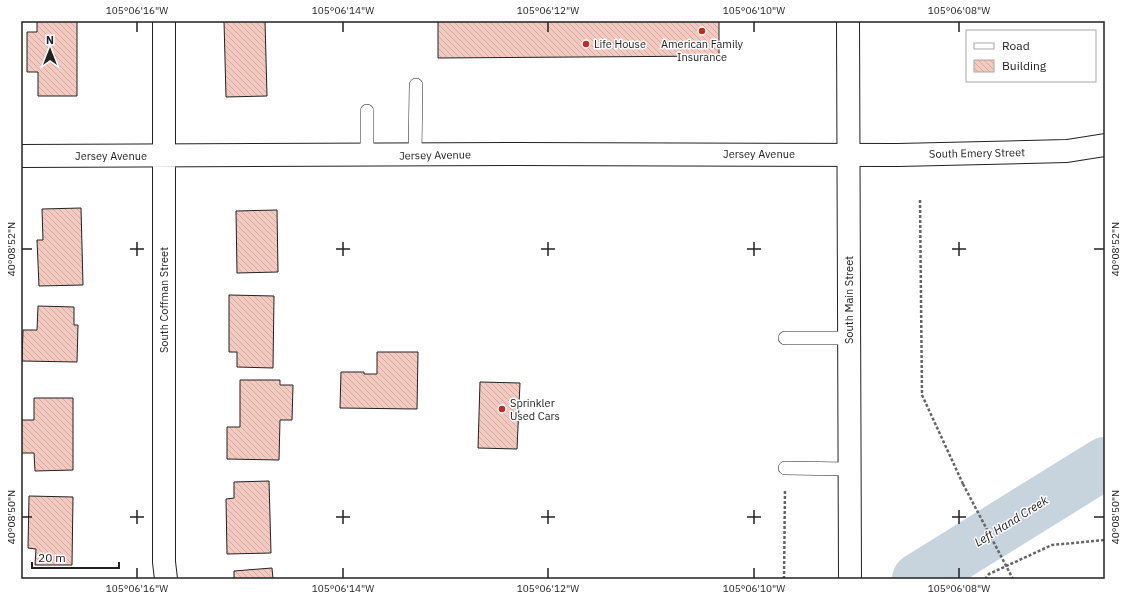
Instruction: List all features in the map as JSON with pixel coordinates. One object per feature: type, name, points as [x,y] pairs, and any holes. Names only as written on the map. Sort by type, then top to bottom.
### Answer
[{"type":"street","name":"South Coffman Street","points":[[164,21],[164,546],[166,579]]},
{"type":"street","name":"South Main Street","points":[[848,21],[850,569]]},
{"type":"street","name":"South Emery Street","points":[[848,155],[1066,151],[1105,145]]},
{"type":"street","name":"Jersey Avenue","points":[[21,156],[848,155]]},
{"type":"lane","points":[[415,155],[416,85]]},
{"type":"lane","points":[[366,111],[366,155]]},
{"type":"lane","points":[[785,338],[849,338]]},
{"type":"lane","points":[[785,468],[849,469]]},
{"type":"path","points":[[920,200],[922,395],[963,484],[1013,579]]},
{"type":"path","points":[[784,579],[785,468]]},
{"type":"path","points":[[985,579],[989,574],[1052,545],[1105,540]]},
{"type":"building","points":[[37,21],[77,21],[77,96],[38,96],[38,72],[27,72],[27,32],[37,32]]},
{"type":"building","points":[[224,21],[265,21],[267,96],[226,97]]},
{"type":"building","points":[[438,21],[719,21],[719,56],[438,58]]},
{"type":"building","points":[[81,208],[83,285],[39,286],[37,240],[43,240],[42,209]]},
{"type":"building","points":[[277,210],[278,272],[237,273],[236,211]]},
{"type":"building","points":[[229,295],[274,296],[273,368],[237,367],[237,352],[229,352]]},
{"type":"building","points":[[38,306],[74,307],[74,325],[78,325],[77,362],[22,361],[23,330],[37,330]]},
{"type":"building","points":[[377,352],[418,352],[417,409],[340,408],[341,372],[364,372],[364,374],[377,374]]},
{"type":"building","points":[[240,380],[280,380],[280,385],[293,385],[292,420],[280,420],[279,460],[227,459],[227,427],[240,427]]},
{"type":"building","points":[[480,382],[520,383],[517,449],[478,448]]},
{"type":"building","points":[[34,398],[73,398],[73,470],[35,471],[34,453],[21,453],[21,420],[34,420]]},
{"type":"building","points":[[269,481],[271,553],[227,554],[226,499],[234,498],[234,482]]},
{"type":"building","points":[[29,496],[73,497],[72,565],[35,565],[36,549],[28,548]]},
{"type":"building","points":[[272,568],[273,579],[234,579],[234,571]]},
{"type":"waterway","name":"Left Hand Creek","points":[[918,579],[1105,463]]},
{"type":"place","name":"American Family Insurance","points":[[702,31]]},
{"type":"place","name":"Life House","points":[[586,44]]},
{"type":"place","name":"Sprinkler Used Cars","points":[[502,409]]}]
